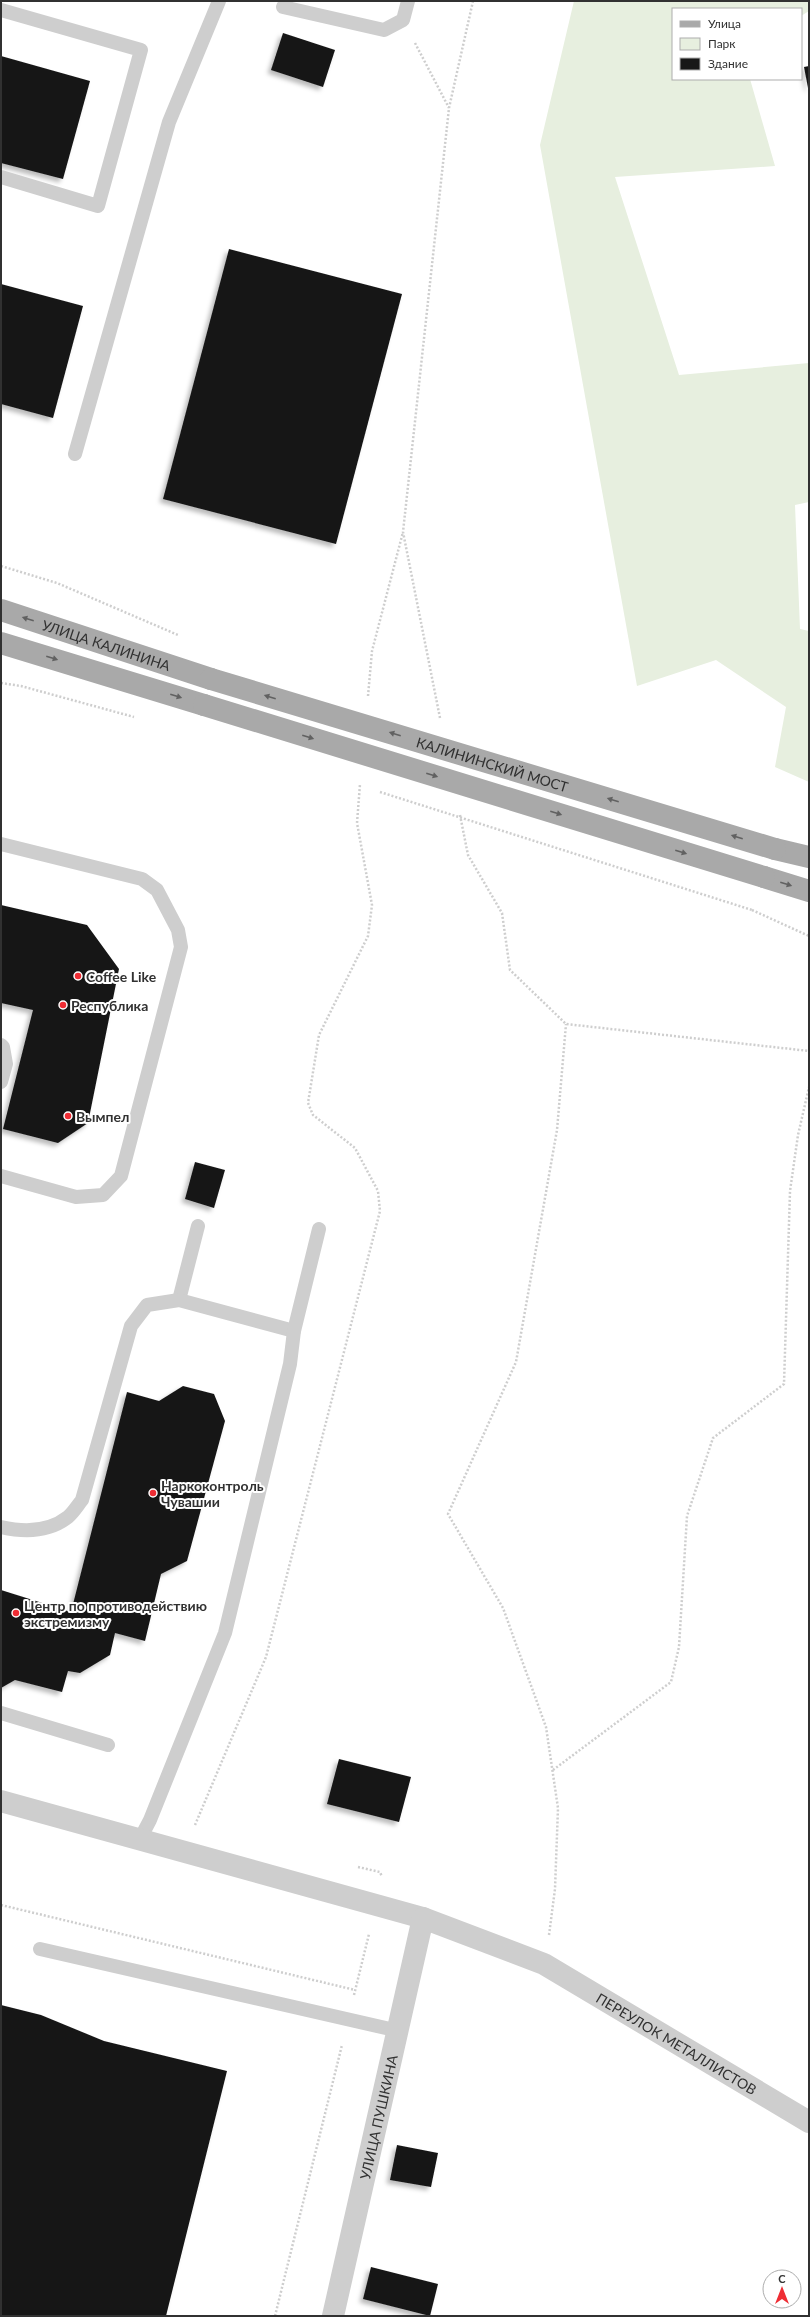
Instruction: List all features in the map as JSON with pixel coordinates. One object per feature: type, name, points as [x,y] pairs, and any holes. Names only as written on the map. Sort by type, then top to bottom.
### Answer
[{"type":"main road","name":"УЛИЦА КАЛИНИНА","points":[[1,610],[211,679]]},
{"type":"main road","name":"КАЛИНИНСКИЙ МОСТ","points":[[1,643],[204,704],[809,891]]},
{"type":"main road","name":"КАЛИНИНСКИЙ МОСТ","points":[[211,679],[775,849],[809,857]]},
{"type":"street","name":"ПЕРЕУЛОК МЕТАЛЛИСТОВ","points":[[1,1801],[423,1918],[544,1964],[809,2122]]},
{"type":"street","name":"УЛИЦА ПУШКИНА","points":[[334,2316],[399,2032],[423,1918]]},
{"type":"lane","points":[[74,454],[169,122],[219,1]]},
{"type":"lane","points":[[283,7],[384,30],[403,20],[408,1]]},
{"type":"lane","points":[[1,10],[141,50],[98,206],[1,177]]},
{"type":"lane","points":[[1,844],[142,879],[157,890],[178,930],[180,947],[121,1176],[103,1195],[76,1197],[1,1176]]},
{"type":"lane","points":[[1,1045],[6,1064],[1,1082]]},
{"type":"lane","points":[[179,1300],[198,1226]]},
{"type":"lane","points":[[140,1839],[150,1820],[225,1633],[290,1364],[294,1331],[320,1229]]},
{"type":"lane","points":[[1,1527],[13,1529],[43,1529],[68,1517],[82,1500],[131,1326],[147,1304],[179,1300],[294,1331]]},
{"type":"lane","points":[[1,1713],[108,1745]]},
{"type":"lane","points":[[40,1949],[399,2032]]},
{"type":"path","points":[[368,698],[372,651],[403,532],[449,108],[473,1]]},
{"type":"path","points":[[403,20],[449,108]]},
{"type":"path","points":[[403,532],[442,724]]},
{"type":"path","points":[[1,566],[57,583],[183,637]]},
{"type":"path","points":[[1,683],[21,686],[136,717]]},
{"type":"path","points":[[193,1830],[266,1657],[380,1211],[378,1191],[355,1148],[313,1115],[308,1103],[320,1034],[368,936],[372,905],[357,824],[361,776]]},
{"type":"path","points":[[356,784],[364,787]]},
{"type":"path","points":[[379,792],[752,910],[809,936]]},
{"type":"path","points":[[459,809],[468,855],[502,913],[510,970],[566,1024],[809,1051]]},
{"type":"path","points":[[544,1964],[555,1889],[558,1808],[546,1727],[503,1608],[448,1514],[516,1362],[557,1130],[566,1024]]},
{"type":"path","points":[[553,1770],[671,1682],[679,1646],[687,1516],[713,1438],[784,1384],[790,1191],[798,1135],[809,1087]]},
{"type":"path","points":[[275,2316],[383,1879],[380,1872],[357,1867]]},
{"type":"path","points":[[1,1905],[355,1990]]},
{"type":"green space","points":[[574,1],[809,1],[809,11],[802,15],[802,8],[672,8],[672,80],[750,80],[775,166],[615,177],[679,375],[809,363],[809,502],[795,505],[800,629],[809,631],[809,782],[775,767],[786,707],[716,660],[637,686],[540,145]]},
{"type":"building","points":[[283,33],[335,50],[323,87],[271,70]]},
{"type":"building","points":[[1,56],[90,81],[63,179],[1,163]]},
{"type":"building","points":[[809,66],[809,88],[808,88],[804,67]]},
{"type":"building","points":[[229,249],[402,294],[336,544],[163,499]]},
{"type":"building","points":[[1,284],[83,306],[53,418],[1,404]]},
{"type":"building","points":[[1,905],[87,925],[119,969],[88,1123],[58,1143],[3,1129],[33,1010],[1,1003]]},
{"type":"building","points":[[195,1162],[225,1170],[214,1208],[185,1199]]},
{"type":"building","points":[[183,1386],[214,1394],[225,1421],[187,1561],[161,1574],[145,1641],[115,1633],[110,1655],[80,1673],[68,1671],[62,1692],[15,1680],[1,1688],[1,1590],[71,1612],[127,1392],[159,1401]]},
{"type":"building","points":[[339,1759],[411,1777],[399,1822],[327,1804]]},
{"type":"building","points":[[1,2005],[41,2015],[104,2041],[227,2071],[166,2316],[1,2316]]},
{"type":"building","points":[[397,2145],[438,2153],[431,2187],[390,2180]]},
{"type":"building","points":[[371,2267],[438,2284],[430,2316],[363,2299]]},
{"type":"place","name":"Coffee Like","points":[[78,976]]},
{"type":"place","name":"Республика","points":[[63,1005]]},
{"type":"place","name":"Вымпел","points":[[68,1116]]},
{"type":"place","name":"Наркоконтроль Чувашии","points":[[153,1493]]},
{"type":"place","name":"Центр по противодействию экстремизму","points":[[16,1613]]}]
